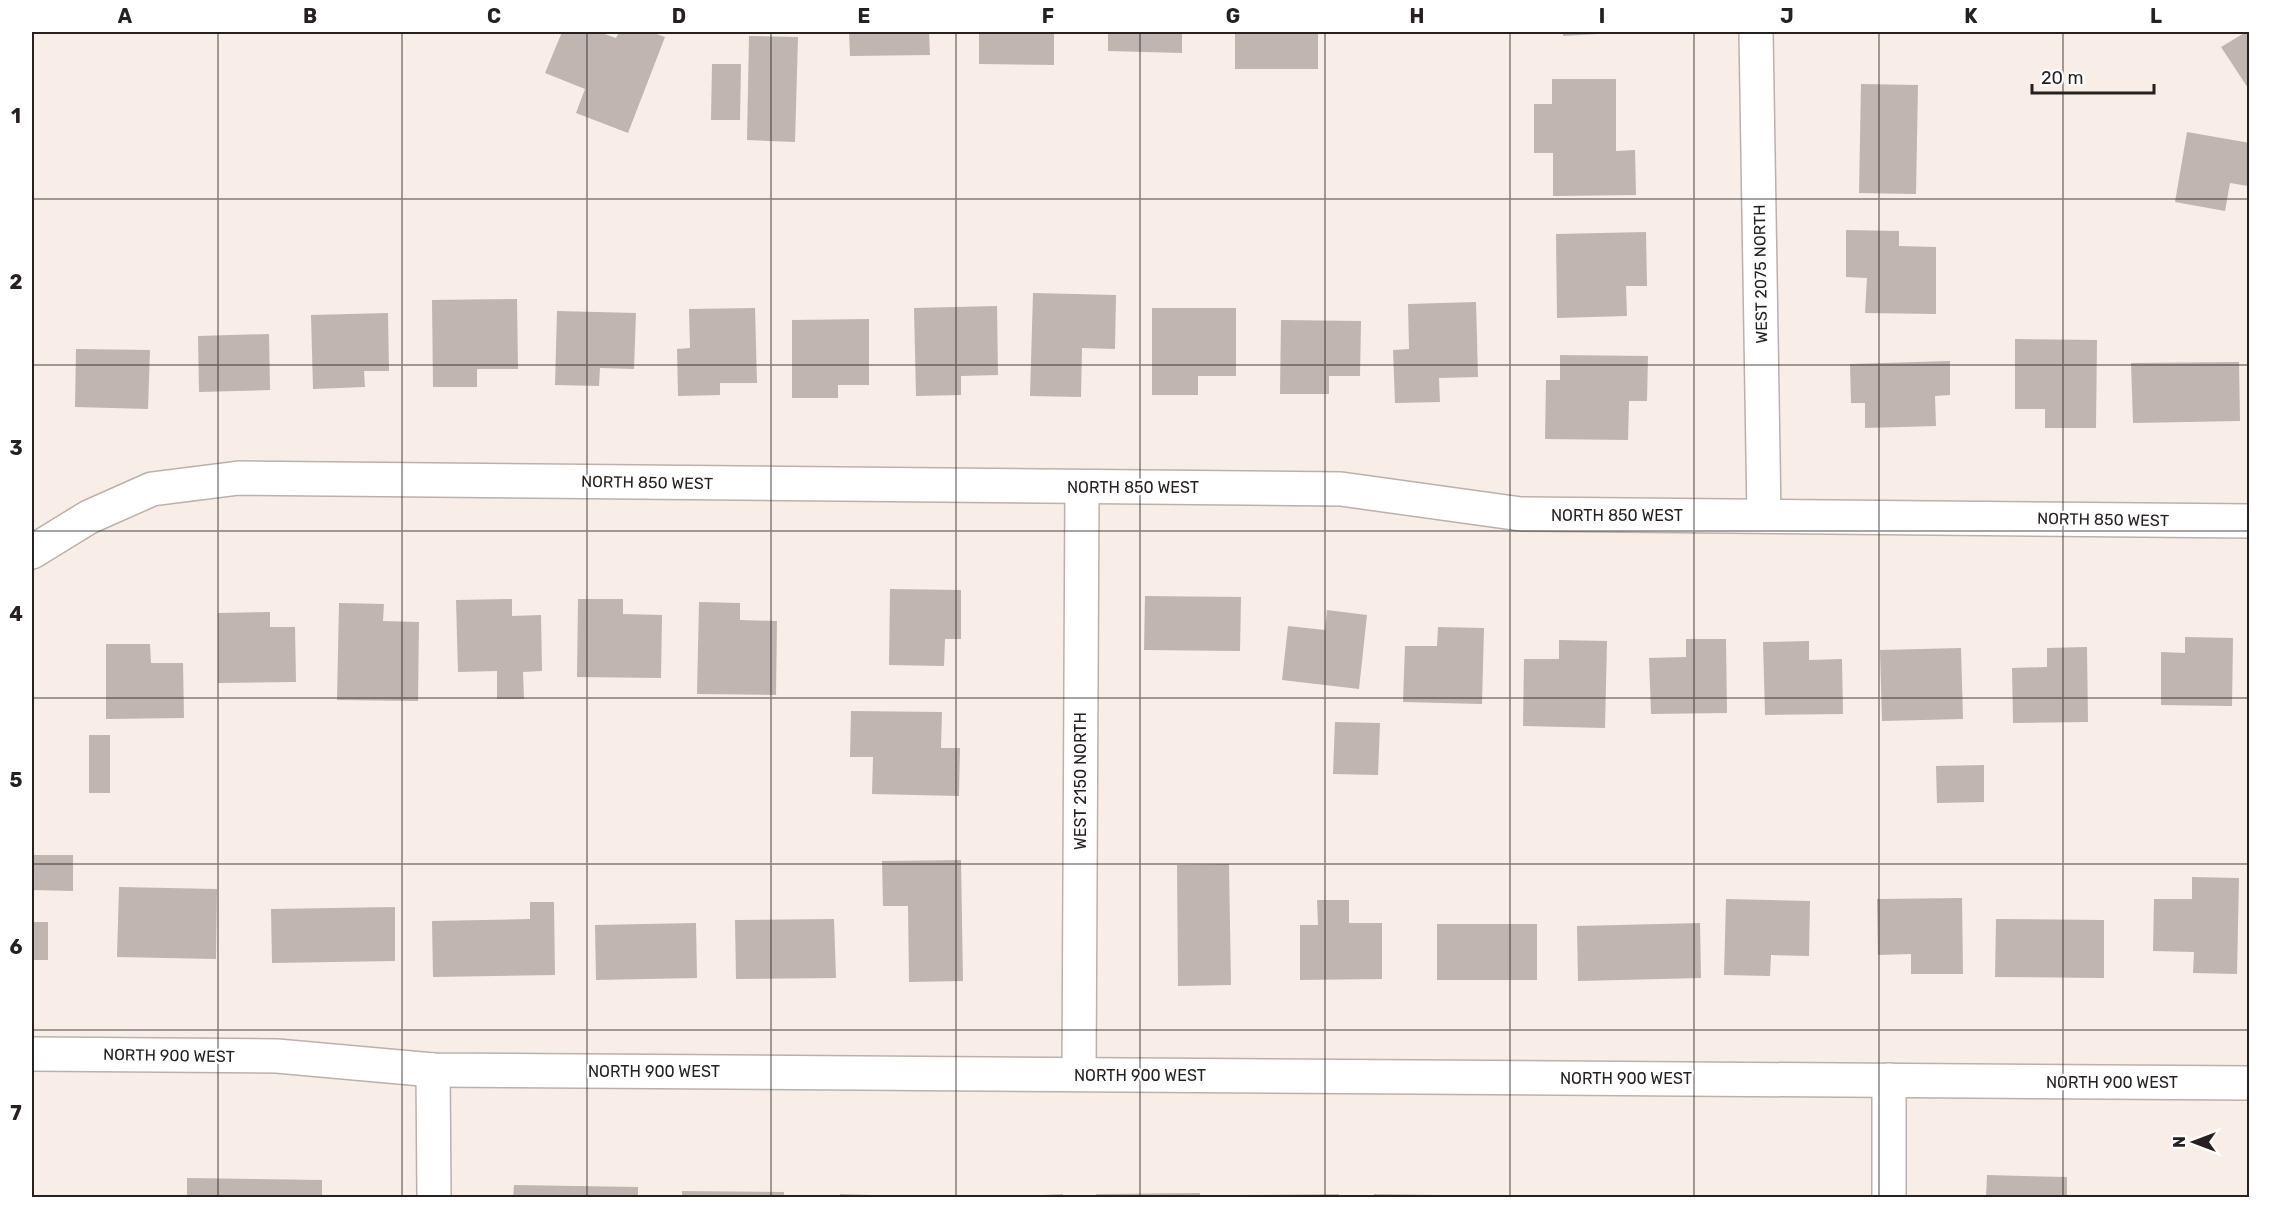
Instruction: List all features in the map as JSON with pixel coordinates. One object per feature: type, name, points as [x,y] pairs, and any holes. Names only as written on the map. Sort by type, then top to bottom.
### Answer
[{"type":"street","name":"WEST 2075 NORTH","points":[[1756,32],[1764,516]]},
{"type":"street","name":"NORTH 850 WEST","points":[[32,552],[89,517],[152,489],[239,478],[1341,489],[1521,514],[2250,521]]},
{"type":"street","name":"WEST 2150 NORTH","points":[[1079,1074],[1082,487]]},
{"type":"street","name":"NORTH 900 WEST","points":[[32,1054],[277,1056],[433,1070],[2250,1083]]},
{"type":"street","points":[[433,1070],[434,1197]]},
{"type":"street","points":[[1889,1080],[1889,1197]]},
{"type":"building","points":[[562,32],[599,32],[616,38],[619,32],[651,32],[665,37],[628,133],[576,113],[585,89],[545,73]]},
{"type":"building","points":[[849,32],[929,32],[930,55],[850,56]]},
{"type":"building","points":[[979,32],[1054,32],[1054,65],[979,64]]},
{"type":"building","points":[[1108,32],[1182,32],[1182,53],[1108,51]]},
{"type":"building","points":[[1235,32],[1318,32],[1318,69],[1235,69]]},
{"type":"building","points":[[1563,32],[1617,32],[1617,33],[1563,36]]},
{"type":"building","points":[[2246,32],[2250,32],[2250,91],[2221,47]]},
{"type":"building","points":[[749,36],[798,37],[795,142],[747,140]]},
{"type":"building","points":[[712,64],[741,64],[740,120],[711,120]]},
{"type":"building","points":[[1552,79],[1616,79],[1616,151],[1635,150],[1636,195],[1553,196],[1553,153],[1534,153],[1534,104],[1552,104]]},
{"type":"building","points":[[1861,84],[1918,85],[1916,194],[1859,193]]},
{"type":"building","points":[[2187,132],[2250,143],[2248,186],[2230,183],[2225,211],[2175,202]]},
{"type":"building","points":[[1846,230],[1899,231],[1899,246],[1936,247],[1936,314],[1865,313],[1867,278],[1846,277]]},
{"type":"building","points":[[1646,232],[1647,286],[1626,286],[1627,316],[1557,318],[1556,234]]},
{"type":"building","points":[[1033,293],[1116,295],[1115,349],[1082,348],[1081,397],[1030,396]]},
{"type":"building","points":[[517,299],[518,369],[477,369],[477,387],[433,387],[432,300]]},
{"type":"building","points":[[1476,302],[1478,377],[1439,378],[1440,402],[1395,403],[1393,350],[1409,349],[1408,304]]},
{"type":"building","points":[[997,306],[998,375],[961,376],[961,395],[916,396],[914,308]]},
{"type":"building","points":[[755,308],[757,383],[720,383],[720,395],[678,396],[677,349],[690,348],[689,309]]},
{"type":"building","points":[[1152,308],[1236,308],[1236,376],[1198,376],[1198,395],[1152,395]]},
{"type":"building","points":[[557,311],[636,313],[634,369],[600,368],[599,386],[555,385]]},
{"type":"building","points":[[388,313],[389,371],[364,371],[365,387],[313,389],[311,315]]},
{"type":"building","points":[[869,319],[869,385],[838,385],[838,398],[792,398],[792,320]]},
{"type":"building","points":[[1281,320],[1361,321],[1360,376],[1329,376],[1329,394],[1280,394]]},
{"type":"building","points":[[269,334],[270,390],[199,392],[198,336]]},
{"type":"building","points":[[2015,339],[2097,340],[2096,428],[2045,428],[2045,409],[2015,409]]},
{"type":"building","points":[[76,349],[150,350],[148,409],[75,407]]},
{"type":"building","points":[[1560,355],[1648,356],[1647,401],[1629,401],[1628,440],[1545,439],[1546,380],[1560,380]]},
{"type":"building","points":[[1950,361],[1950,395],[1935,396],[1936,426],[1865,428],[1865,403],[1851,403],[1850,364]]},
{"type":"building","points":[[2239,362],[2240,421],[2133,423],[2131,363]]},
{"type":"building","points":[[890,589],[961,590],[961,639],[945,639],[944,666],[889,665]]},
{"type":"building","points":[[1145,596],[1241,597],[1240,651],[1144,650]]},
{"type":"building","points":[[512,599],[512,616],[541,615],[542,671],[523,672],[524,699],[497,699],[497,671],[458,672],[456,600]]},
{"type":"building","points":[[578,599],[623,599],[623,614],[662,615],[661,678],[577,677]]},
{"type":"building","points":[[699,602],[740,603],[740,620],[777,621],[776,695],[697,694]]},
{"type":"building","points":[[339,603],[384,604],[383,621],[419,622],[418,701],[337,700]]},
{"type":"building","points":[[1327,610],[1367,615],[1359,689],[1282,680],[1288,626],[1325,630]]},
{"type":"building","points":[[270,612],[270,627],[295,627],[296,682],[218,683],[218,613]]},
{"type":"building","points":[[1438,627],[1484,628],[1482,704],[1403,702],[1405,646],[1437,646]]},
{"type":"building","points":[[2185,637],[2233,638],[2232,706],[2161,705],[2161,652],[2185,653]]},
{"type":"building","points":[[1686,639],[1726,639],[1727,713],[1651,714],[1649,658],[1686,657]]},
{"type":"building","points":[[1559,640],[1607,641],[1605,728],[1523,726],[1524,659],[1559,659]]},
{"type":"building","points":[[1809,641],[1809,660],[1842,659],[1843,714],[1765,715],[1763,642]]},
{"type":"building","points":[[106,644],[150,644],[151,663],[183,663],[184,718],[106,719]]},
{"type":"building","points":[[2087,647],[2088,722],[2013,723],[2012,668],[2047,667],[2047,648]]},
{"type":"building","points":[[1961,648],[1963,719],[1882,721],[1880,650]]},
{"type":"building","points":[[851,711],[942,712],[941,748],[960,748],[959,796],[872,794],[873,757],[850,757]]},
{"type":"building","points":[[1335,722],[1380,723],[1378,775],[1333,774]]},
{"type":"building","points":[[89,735],[110,735],[110,793],[89,793]]},
{"type":"building","points":[[1984,765],[1984,802],[1937,803],[1936,766]]},
{"type":"building","points":[[32,855],[73,855],[73,891],[32,890]]},
{"type":"building","points":[[961,860],[963,981],[909,982],[908,906],[883,906],[882,861]]},
{"type":"building","points":[[1229,864],[1231,985],[1178,986],[1177,865]]},
{"type":"building","points":[[2192,877],[2239,878],[2237,974],[2193,973],[2194,952],[2153,951],[2154,899],[2192,899]]},
{"type":"building","points":[[119,887],[217,889],[216,959],[117,957]]},
{"type":"building","points":[[1962,898],[1963,974],[1911,974],[1911,954],[1878,955],[1877,899]]},
{"type":"building","points":[[1726,899],[1810,901],[1809,956],[1771,955],[1770,976],[1724,975]]},
{"type":"building","points":[[1317,900],[1349,900],[1349,923],[1382,923],[1382,979],[1300,980],[1300,925],[1318,925]]},
{"type":"building","points":[[530,902],[554,902],[555,975],[433,977],[432,921],[530,919]]},
{"type":"building","points":[[395,907],[395,961],[272,963],[271,909]]},
{"type":"building","points":[[834,919],[836,978],[736,979],[735,920]]},
{"type":"building","points":[[1996,919],[2104,920],[2104,978],[1995,977]]},
{"type":"building","points":[[32,922],[48,922],[48,960],[32,960]]},
{"type":"building","points":[[696,923],[697,978],[596,980],[595,925]]},
{"type":"building","points":[[1700,923],[1701,978],[1578,981],[1577,926]]},
{"type":"building","points":[[1437,924],[1537,924],[1537,980],[1437,980]]},
{"type":"building","points":[[1987,1175],[2067,1177],[2067,1198],[1986,1198]]},
{"type":"building","points":[[187,1178],[322,1180],[322,1198],[187,1198]]},
{"type":"building","points":[[514,1185],[638,1187],[638,1198],[513,1198]]},
{"type":"building","points":[[682,1191],[784,1192],[784,1198],[682,1198]]},
{"type":"building","points":[[1200,1193],[1200,1198],[1096,1198],[1096,1194]]},
{"type":"building","points":[[840,1194],[905,1196],[905,1198],[840,1198]]},
{"type":"building","points":[[1063,1194],[1063,1198],[1023,1198],[1023,1196]]},
{"type":"building","points":[[1339,1194],[1339,1198],[1232,1198],[1232,1195]]},
{"type":"building","points":[[1374,1194],[1444,1195],[1444,1198],[1374,1198]]},
{"type":"building","points":[[1533,1195],[1576,1195],[1576,1198],[1533,1198]]}]
